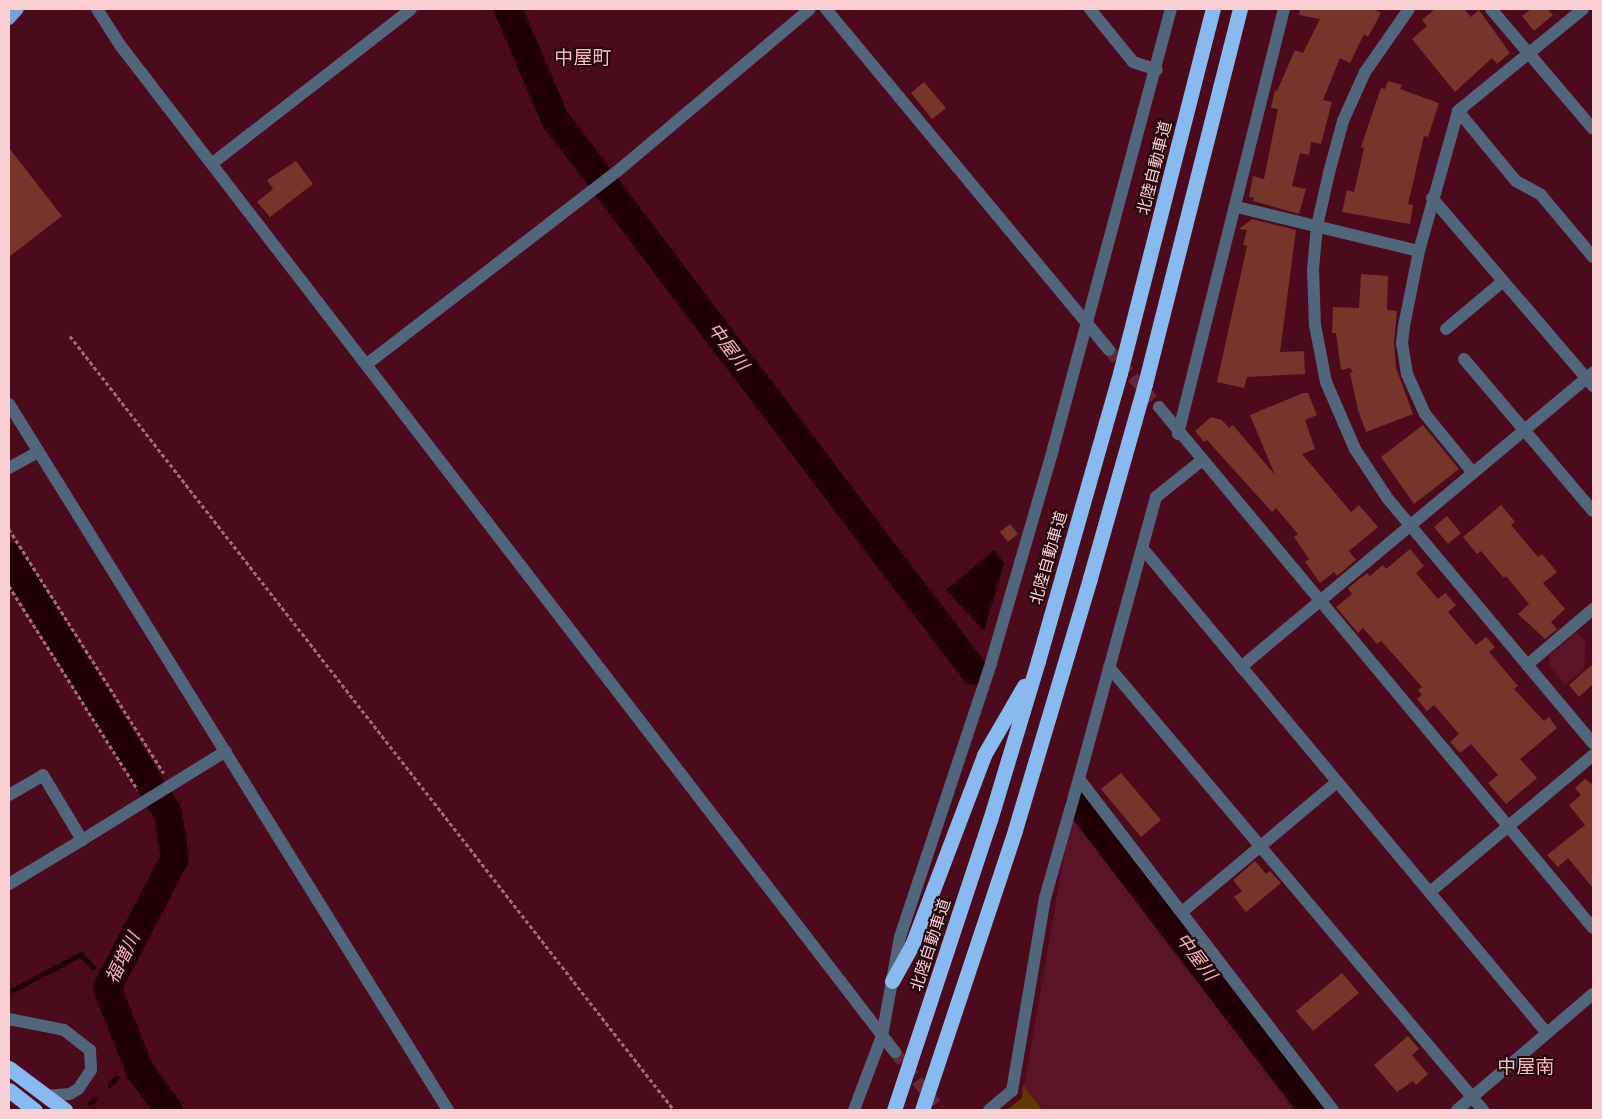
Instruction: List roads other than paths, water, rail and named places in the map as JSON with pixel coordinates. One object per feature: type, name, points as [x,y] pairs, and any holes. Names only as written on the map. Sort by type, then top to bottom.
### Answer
[{"type":"highway","name":"北陸自動車道","points":[[894,1110],[939,979],[1038,660],[1120,373],[1213,9]]},
{"type":"highway","points":[[922,1110],[1015,830],[1090,578],[1147,375],[1240,9]]},
{"type":"highway","points":[[892,981],[912,945],[984,754],[1038,660]]},
{"type":"highway","points":[[886,1110],[911,1042],[939,979]]},
{"type":"highway","points":[[9,1068],[49,1096],[65,1110]]},
{"type":"highway","points":[[9,1090],[35,1110]]},
{"type":"main road","points":[[9,19],[18,9]]},
{"type":"street","points":[[97,9],[120,45],[214,162],[895,1052]]},
{"type":"street","points":[[214,162],[411,9]]},
{"type":"street","points":[[367,364],[620,169],[810,9]]},
{"type":"street","points":[[826,9],[1109,350]]},
{"type":"street","points":[[1090,9],[1134,62],[1157,70]]},
{"type":"street","points":[[854,1110],[882,1036],[900,937],[990,663],[1157,70],[1171,9]]},
{"type":"street","points":[[1178,434],[1237,207],[1284,9]]},
{"type":"street","points":[[1409,9],[1379,49],[1354,96],[1335,147],[1317,226],[1313,298],[1326,382],[1359,456],[1411,526],[1593,743]]},
{"type":"street","points":[[1491,9],[1593,129]]},
{"type":"street","points":[[1474,474],[1425,414],[1407,374],[1404,326],[1419,251],[1432,198],[1458,112],[1583,9]]},
{"type":"street","points":[[1458,112],[1516,181],[1541,195],[1593,257]]},
{"type":"street","points":[[1241,668],[1525,430],[1591,379],[1502,282],[1432,198]]},
{"type":"street","points":[[1237,207],[1419,251]]},
{"type":"street","points":[[1446,329],[1502,282]]},
{"type":"street","points":[[1464,359],[1593,511]]},
{"type":"street","points":[[9,404],[448,1110]]},
{"type":"street","points":[[1158,407],[1178,434],[1593,928]]},
{"type":"street","points":[[9,468],[38,452]]},
{"type":"street","points":[[989,1110],[1012,1091],[1045,898],[1109,667],[1144,550],[1156,497],[1201,461]]},
{"type":"street","points":[[1144,550],[1546,1032]]},
{"type":"street","points":[[1527,665],[1593,609]]},
{"type":"street","points":[[1109,667],[1483,1110]]},
{"type":"street","points":[[9,884],[226,751]]},
{"type":"street","points":[[1430,892],[1593,755]]},
{"type":"street","points":[[9,795],[43,775],[82,840]]},
{"type":"street","points":[[1079,779],[1333,1110]]},
{"type":"street","points":[[1182,912],[1337,782]]},
{"type":"street","points":[[1457,1110],[1546,1032],[1593,994]]},
{"type":"street","points":[[9,1019],[64,1030],[75,1036],[90,1050],[91,1070],[78,1089],[70,1094],[49,1096]]},
{"type":"waterway","name":"中屋川","points":[[508,9],[555,119],[974,671]]},
{"type":"waterway","name":"福増川","points":[[9,556],[150,784]]},
{"type":"waterway","name":"福増川","points":[[161,802],[168,813],[175,858],[107,988],[140,1071],[169,1110]]},
{"type":"waterway","name":"中屋川","points":[[1079,804],[1313,1110]]},
{"type":"waterway","points":[[9,992],[81,954],[93,967]]},
{"type":"waterway","points":[[102,977],[107,988]]},
{"type":"waterway","name":"福増川","points":[[133,1068],[138,1066]]},
{"type":"waterway","points":[[109,1085],[116,1078]]},
{"type":"waterway","points":[[90,1104],[95,1099]]},
{"type":"tunnel","points":[[1109,350],[1159,407]]},
{"type":"tunnel","points":[[895,1052],[940,1110]]},
{"type":"district","name":"中屋町","points":[[583,58]]},
{"type":"district","name":"中屋南","points":[[1526,1067]]}]
